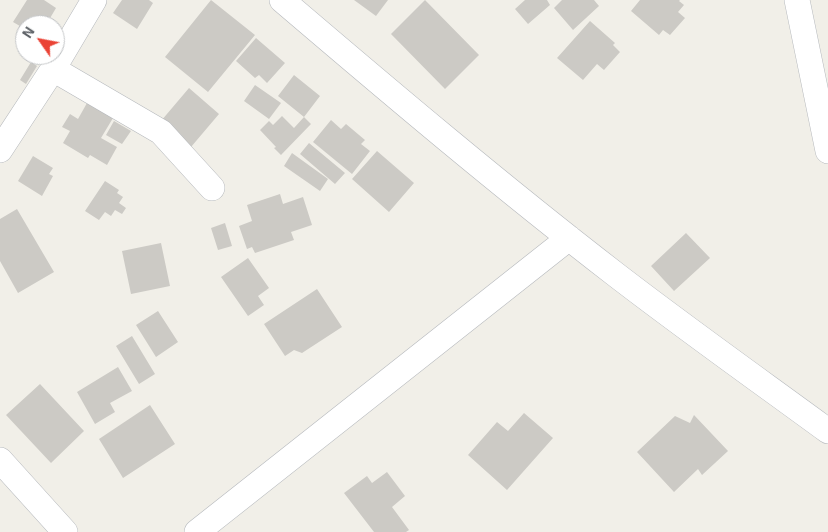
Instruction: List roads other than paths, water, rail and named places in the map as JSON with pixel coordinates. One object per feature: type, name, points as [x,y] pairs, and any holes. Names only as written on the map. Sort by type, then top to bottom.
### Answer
[{"type":"street","points":[[0,150],[53,69],[94,0]]},
{"type":"street","points":[[282,0],[372,77],[569,238],[685,327],[828,431]]},
{"type":"street","points":[[797,0],[828,151]]},
{"type":"street","points":[[53,69],[161,132],[212,188]]},
{"type":"street","points":[[197,532],[569,238]]},
{"type":"street","points":[[0,460],[65,532]]}]
